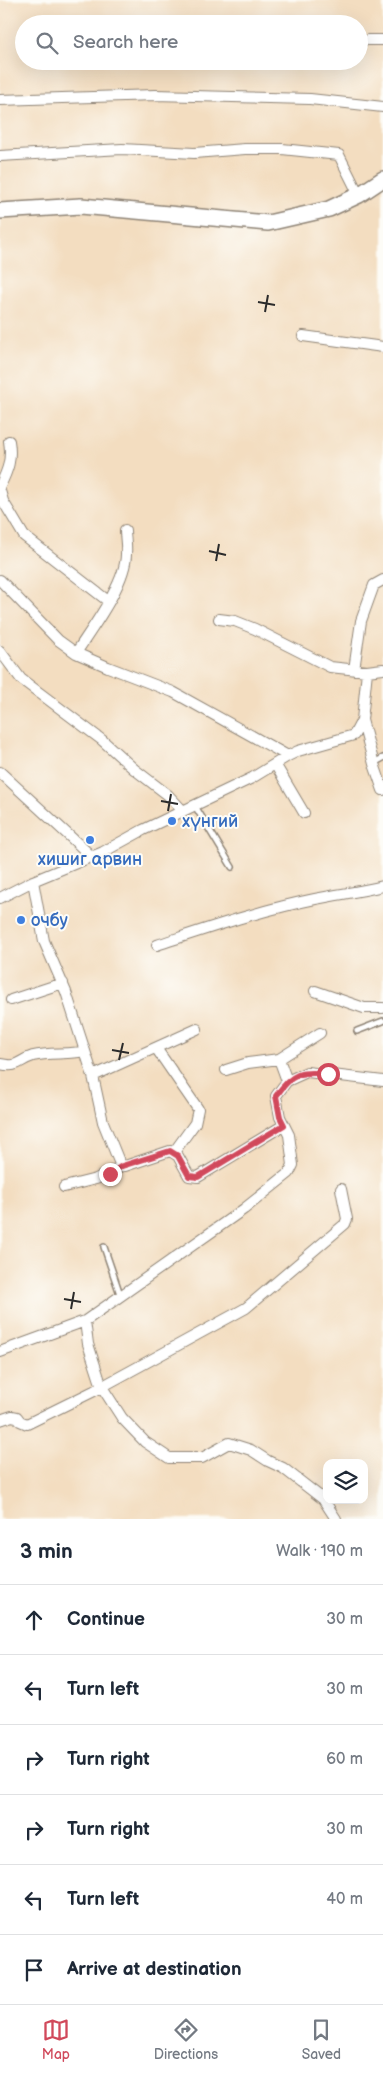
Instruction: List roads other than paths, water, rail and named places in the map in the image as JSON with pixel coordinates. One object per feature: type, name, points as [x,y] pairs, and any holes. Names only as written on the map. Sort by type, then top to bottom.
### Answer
[{"type":"main road","points":[[0,211],[82,206],[268,223],[329,209],[359,195],[383,179]]},
{"type":"street","points":[[368,40],[383,40]]},
{"type":"street","points":[[0,100],[165,95],[310,98],[383,106]]},
{"type":"street","points":[[0,156],[122,149],[194,153],[244,149],[282,149],[339,155],[359,195]]},
{"type":"street","points":[[303,336],[383,347]]},
{"type":"street","points":[[0,486],[12,456],[9,441]]},
{"type":"street","points":[[0,492],[3,501],[24,536],[108,602]]},
{"type":"street","points":[[76,653],[108,602],[122,573],[127,555],[125,530]]},
{"type":"street","points":[[0,580],[58,640],[76,653],[173,692],[288,756]]},
{"type":"street","points":[[354,670],[361,621],[374,585],[383,580]]},
{"type":"street","points":[[219,619],[235,621],[255,628],[330,668],[367,672],[383,668]]},
{"type":"street","points":[[0,651],[21,680],[102,740],[134,769],[168,795],[183,811]]},
{"type":"street","points":[[0,898],[90,855],[103,852],[252,778],[298,751],[354,735],[362,720],[367,672]]},
{"type":"street","points":[[362,720],[378,761],[383,790]]},
{"type":"street","points":[[275,764],[304,813]]},
{"type":"street","points":[[0,772],[90,855]]},
{"type":"street","points":[[33,881],[44,941],[62,983],[85,1051],[93,1076],[103,1122],[122,1166]]},
{"type":"street","points":[[157,946],[261,912],[316,898],[383,886]]},
{"type":"street","points":[[11,1000],[62,983]]},
{"type":"street","points":[[315,991],[364,1008],[383,1008]]},
{"type":"street","points":[[93,1076],[197,1029]]},
{"type":"street","points":[[226,1070],[248,1063],[279,1058],[320,1033]]},
{"type":"street","points":[[156,1048],[198,1109],[195,1123],[174,1152]]},
{"type":"street","points":[[0,1064],[13,1067],[34,1056],[71,1054],[85,1051]]},
{"type":"street","points":[[279,1058],[286,1081]]},
{"type":"street","points":[[0,1352],[84,1322],[244,1209],[289,1173],[293,1165],[289,1135],[280,1117],[276,1096],[286,1081],[307,1072],[383,1081]]},
{"type":"street","points":[[174,1152],[189,1176],[198,1177],[284,1125]]},
{"type":"street","points":[[64,1187],[96,1179],[122,1166],[164,1151],[174,1152]]},
{"type":"street","points":[[0,1420],[12,1416],[27,1424],[102,1387],[246,1308],[345,1224],[347,1219],[340,1189]]},
{"type":"street","points":[[84,1322],[88,1344],[102,1387],[122,1418],[145,1442],[169,1458],[202,1458],[228,1443],[247,1448],[283,1468],[322,1499],[336,1519]]},
{"type":"lane","points":[[195,806],[232,867]]},
{"type":"lane","points":[[357,1031],[383,1021]]},
{"type":"lane","points":[[104,1247],[121,1297]]},
{"type":"place","name":"хүнгий","points":[[172,821]]},
{"type":"place","name":"хишиг арвин","points":[[90,840]]},
{"type":"place","name":"очбу","points":[[21,920]]}]
